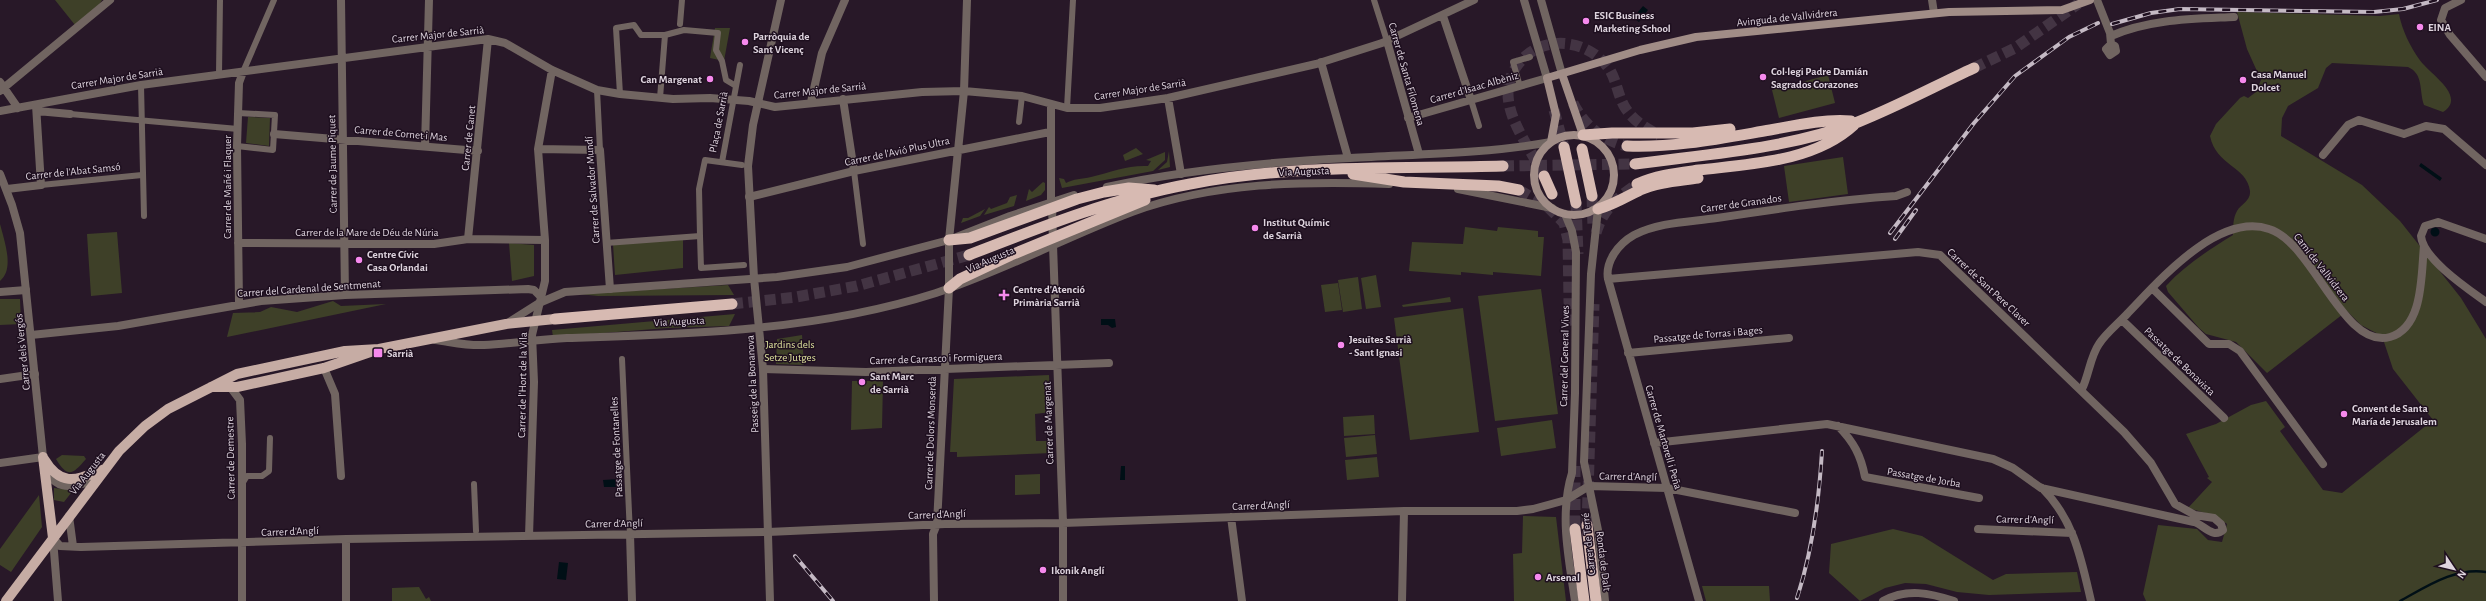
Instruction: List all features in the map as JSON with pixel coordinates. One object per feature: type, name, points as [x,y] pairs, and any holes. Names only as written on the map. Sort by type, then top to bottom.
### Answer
[{"type":"highway","points":[[1635,164],[1744,149],[1809,136],[1858,122],[1974,68]]},
{"type":"highway","points":[[1627,146],[1646,146],[1685,142],[1836,120],[1858,122]]},
{"type":"highway","points":[[1637,184],[1661,175],[1741,165],[1814,150],[1844,134],[1858,122]]},
{"type":"highway","points":[[1583,135],[1693,133],[1728,129],[1788,127]]},
{"type":"highway","points":[[1667,138],[1685,142]]},
{"type":"highway","points":[[1564,147],[1576,203]]},
{"type":"highway","points":[[1582,148],[1592,196]]},
{"type":"highway","points":[[1598,208],[1653,186],[1715,175],[1741,165]]},
{"type":"highway","points":[[969,255],[1062,219],[1158,191],[1230,177],[1337,170],[1503,166]]},
{"type":"highway","points":[[1337,170],[1404,182],[1498,186],[1519,190]]},
{"type":"highway","points":[[1544,176],[1552,194]]},
{"type":"highway","points":[[948,240],[970,238],[1077,199],[1104,192],[1129,188],[1158,191]]},
{"type":"highway","points":[[949,288],[960,279],[1068,232],[1122,211],[1147,199],[1158,191]]},
{"type":"highway","points":[[554,319],[732,304]]},
{"type":"highway","name":"Ronda de Dalt","points":[[1586,525],[1596,601]]},
{"type":"highway","points":[[1575,529],[1584,601]]},
{"type":"main road","name":"Avinguda de Vallvidrera","points":[[1547,78],[1687,38],[1934,13],[1992,10],[2062,10],[2095,1]]},
{"type":"main road","points":[[1562,74],[1583,135]]},
{"type":"main road","points":[[1547,78],[1556,115],[1551,142]]},
{"type":"main road","points":[[1566,135],[1583,135],[1602,146],[1613,166],[1614,175],[1610,192],[1598,208],[1583,214],[1565,214],[1552,208],[1540,197],[1534,179],[1539,156],[1551,142],[1566,135]]},
{"type":"main road","name":"Via Augusta","points":[[211,388],[233,388],[324,368],[379,350],[430,339],[506,324],[554,319]]},
{"type":"main road","name":"Via Augusta","points":[[6,601],[105,469],[125,445],[145,426],[175,406],[211,388],[222,380],[237,374],[357,349],[379,350]]},
{"type":"main road","points":[[43,457],[54,472],[68,480],[81,478],[105,469]]},
{"type":"main road","points":[[43,457],[53,538]]},
{"type":"street","points":[[18,108],[1,87],[110,0]]},
{"type":"street","points":[[219,74],[220,0]]},
{"type":"street","points":[[243,72],[274,0]]},
{"type":"street","name":"Carrer de Jaume Piquet","points":[[341,0],[345,295]]},
{"type":"street","points":[[425,146],[429,0]]},
{"type":"street","points":[[680,24],[682,0]]},
{"type":"street","points":[[745,166],[781,0]]},
{"type":"street","points":[[811,102],[822,53],[845,0]]},
{"type":"street","points":[[948,240],[964,91],[967,0]]},
{"type":"street","points":[[1067,108],[1072,0]]},
{"type":"street","name":"Carrer de Santa Filomena","points":[[1374,0],[1419,154]]},
{"type":"street","name":"Carrer Major de Sarrià","points":[[0,111],[18,108],[37,108],[140,85],[243,72],[428,45],[488,39],[505,42],[552,70],[597,90],[620,94],[660,98],[734,100],[775,107],[811,102],[922,92],[964,91],[1022,96],[1067,108],[1107,107],[1168,98],[1321,62],[1387,41],[1443,16],[1474,0]]},
{"type":"street","points":[[1524,0],[1547,78]]},
{"type":"street","points":[[1540,0],[1562,74]]},
{"type":"street","points":[[1932,0],[1934,13]]},
{"type":"street","points":[[2461,0],[2445,8],[2441,20],[2450,35],[2486,77]]},
{"type":"street","points":[[2095,1],[2110,37],[2128,28],[2150,24],[2234,17]]},
{"type":"street","points":[[1443,16],[1479,126]]},
{"type":"street","points":[[620,94],[616,28],[634,25],[641,35],[665,35],[660,98]]},
{"type":"street","name":"Plaça de Sarrià","points":[[665,35],[684,30],[718,33],[716,50],[722,61],[726,80],[736,86]]},
{"type":"street","name":"Carrer de Canet","points":[[468,239],[488,39]]},
{"type":"street","points":[[1519,83],[1513,62],[1530,57]]},
{"type":"street","points":[[1321,62],[1348,158]]},
{"type":"street","name":"Plaça de Sarrià","points":[[722,162],[740,65]]},
{"type":"street","name":"Carrer de l'Hort de la Vila","points":[[528,536],[534,382],[532,342],[535,321],[545,282],[545,240],[538,149],[552,70]]},
{"type":"street","name":"Carrer de Mañé i Flaquer","points":[[239,303],[237,146],[239,83],[243,72]]},
{"type":"street","name":"Carrer d'Isaac Albèniz","points":[[1408,118],[1547,78]]},
{"type":"street","points":[[140,85],[144,216]]},
{"type":"street","name":"Carrer de Salvador Mundí","points":[[597,90],[610,289]]},
{"type":"street","points":[[1019,122],[1022,96]]},
{"type":"street","points":[[1168,98],[1181,174]]},
{"type":"street","points":[[843,99],[863,244]]},
{"type":"street","points":[[1051,104],[1050,132],[1052,203]]},
{"type":"street","points":[[41,185],[37,108],[70,114],[238,129]]},
{"type":"street","points":[[237,146],[273,150],[275,115],[238,113]]},
{"type":"street","points":[[2323,155],[2348,125],[2358,120],[2404,134],[2426,126],[2444,128],[2486,165]]},
{"type":"street","name":"Carrer de l'Avió Plus Ultra","points":[[749,197],[854,171],[1050,132]]},
{"type":"street","name":"Carrer de Cornet i Mas","points":[[274,134],[478,151]]},
{"type":"street","name":"Via Augusta","points":[[506,324],[540,300],[565,292],[709,283],[754,277],[777,277],[847,267],[948,240],[1052,203],[1129,182],[1263,164],[1488,151],[1551,142]]},
{"type":"street","points":[[538,149],[600,150]]},
{"type":"street","name":"Plaça de Sarrià","points":[[700,236],[699,189],[705,160],[745,166]]},
{"type":"street","name":"Passeig de la Bonanova","points":[[745,166],[749,197],[754,277],[764,369],[770,601]]},
{"type":"street","name":"Carrer dels Vergós","points":[[0,174],[7,189],[20,233],[43,457],[47,473],[59,485],[71,486],[98,479]]},
{"type":"street","name":"Carrer de l'Abat Samsó","points":[[7,189],[142,175]]},
{"type":"street","name":"Via Augusta","points":[[430,339],[484,345],[566,338],[760,328],[868,312],[949,288],[1053,242],[1134,211],[1231,188],[1293,183],[1333,182],[1450,188],[1552,208]]},
{"type":"street","name":"Carrer de Granados","points":[[1608,280],[1609,261],[1621,246],[1633,236],[1647,230],[1675,223],[1763,211],[1896,196],[1907,192]]},
{"type":"street","name":"Carrer de Margenat","points":[[1052,203],[1056,366],[1063,523],[1063,601]]},
{"type":"street","points":[[1589,486],[1584,462],[1591,274],[1598,208]]},
{"type":"street","name":"Carrer del General Vives","points":[[1565,214],[1572,231],[1576,252],[1575,393],[1572,473],[1566,500]]},
{"type":"street","name":"Camí de Vallvidrera","points":[[2082,389],[2098,344],[2152,288],[2207,241],[2245,227],[2262,227],[2277,232],[2290,241],[2359,329],[2375,337],[2387,338],[2405,329],[2412,318],[2420,289],[2424,246],[2422,232],[2428,224],[2434,222],[2444,223],[2486,239]]},
{"type":"street","points":[[606,243],[700,236],[701,268],[744,265]]},
{"type":"street","name":"Carrer de la Mare de Déu de Núria","points":[[238,243],[434,244],[468,239],[545,240]]},
{"type":"street","name":"Carrer de Dolors Monserdà","points":[[934,601],[933,534],[938,524],[944,369],[949,288],[948,240]]},
{"type":"street","points":[[2424,246],[2449,275],[2486,302]]},
{"type":"street","name":"Carrer de Sant Pere Claver","points":[[1608,280],[1918,252],[1940,255],[2082,389],[2151,463],[2175,504],[2195,515],[2214,518],[2221,524],[2223,530],[2215,534],[2210,532],[2203,524],[2041,488]]},
{"type":"street","name":"Carrer de Martorell i Peña","points":[[1608,280],[1699,601]]},
{"type":"street","points":[[2152,288],[2209,344],[2229,344],[2240,351],[2323,464]]},
{"type":"street","name":"Carrer del Cardenal de Sentmenat","points":[[31,334],[118,326],[239,303],[345,295],[528,289],[534,290],[540,300]]},
{"type":"street","points":[[0,292],[26,290]]},
{"type":"street","name":"Passatge de Bonavista","points":[[2122,320],[2224,418]]},
{"type":"street","name":"Passatge de Torras i Bages","points":[[1628,353],[1789,338]]},
{"type":"street","name":"Passatge de Fontanelles","points":[[622,359],[630,534]]},
{"type":"street","name":"Carrer de Carrasco i Formiguera","points":[[764,369],[866,372],[1109,363]]},
{"type":"street","points":[[324,368],[328,380],[335,391],[341,476]]},
{"type":"street","points":[[0,379],[35,374]]},
{"type":"street","points":[[222,380],[233,388]]},
{"type":"street","name":"Carrer de Demestre","points":[[233,388],[240,400],[242,601]]},
{"type":"street","points":[[1654,443],[1812,424],[1838,426],[1993,459],[2013,468],[2041,488]]},
{"type":"street","name":"Passatge de Jorba","points":[[1838,426],[1851,439],[1862,458],[1865,477],[1979,498]]},
{"type":"street","points":[[242,484],[247,476],[262,476],[268,471],[270,438]]},
{"type":"street","points":[[0,463],[43,457]]},
{"type":"street","points":[[474,484],[476,531]]},
{"type":"street","name":"Carrer d'Anglí","points":[[53,538],[60,546],[242,543],[346,539],[768,532],[938,524],[1063,523],[1404,511],[1517,510],[1533,509],[1566,500],[1589,486],[1667,488],[1795,513]]},
{"type":"street","name":"Carrer de Terré","points":[[1589,486],[1598,530],[1605,601]]},
{"type":"street","name":"Carrer d'Anglí","points":[[2041,488],[2063,512],[2080,554],[2091,601]]},
{"type":"street","name":"Carrer de Terré","points":[[1566,500],[1565,527],[1575,601]]},
{"type":"street","points":[[1402,601],[1404,511]]},
{"type":"street","points":[[69,516],[73,546]]},
{"type":"street","points":[[1231,517],[1242,601]]},
{"type":"street","name":"Carrer d'Anglí","points":[[1978,529],[2072,533]]},
{"type":"street","points":[[630,534],[632,601]]},
{"type":"street","points":[[53,538],[58,601]]},
{"type":"street","points":[[346,539],[346,601]]},
{"type":"street","points":[[1883,601],[1908,593],[1928,593],[1954,601]]},
{"type":"green space","points":[[55,0],[102,0],[99,5],[75,25]]},
{"type":"green space","points":[[2237,12],[2380,16],[2399,14],[2404,32],[2419,59],[2449,92],[2451,99],[2450,106],[2443,112],[2424,105],[2419,78],[2413,70],[2408,67],[2332,63],[2326,68],[2318,88],[2288,106],[2282,118],[2281,136],[2362,185],[2400,221],[2461,298],[2486,339],[2486,601],[2146,601],[2143,594],[2158,525],[2197,529],[2208,540],[2222,542],[2227,524],[2216,516],[2188,508],[2212,482],[2207,478],[2209,477],[2186,434],[2216,424],[2251,405],[2266,401],[2285,427],[2280,431],[2323,490],[2342,493],[2433,420],[2393,369],[2382,336],[2361,325],[2347,311],[2267,373],[2236,342],[2206,334],[2168,292],[2166,286],[2173,278],[2206,252],[2233,235],[2236,214],[2250,194],[2248,183],[2238,171],[2218,154],[2213,146],[2210,136],[2216,124],[2240,98],[2244,96],[2248,98],[2256,92],[2261,80],[2247,49]]},
{"type":"green space","points":[[715,28],[730,28],[724,61],[710,58]]},
{"type":"green space","points":[[1828,75],[1835,103],[1779,118],[1772,90]]},
{"type":"green space","points":[[248,117],[270,118],[269,146],[246,143]]},
{"type":"green space","points":[[1136,148],[1143,154],[1125,161],[1123,155]]},
{"type":"green space","points":[[1169,151],[1170,167],[1158,170],[1167,162]]},
{"type":"green space","points":[[1165,152],[1165,160],[1153,171],[1062,188],[1059,178],[1064,179],[1066,183],[1126,168],[1148,166],[1151,161],[1146,160]]},
{"type":"green space","points":[[1843,157],[1848,194],[1789,202],[1784,166]]},
{"type":"green space","points":[[1043,182],[1045,183],[1045,190],[1041,195],[1026,201],[1029,189],[1032,192]]},
{"type":"green space","points":[[1017,195],[1014,206],[984,215],[989,207],[991,209],[1007,203],[1010,197]]},
{"type":"green space","points":[[985,209],[980,216],[961,223],[963,218],[968,218]]},
{"type":"green space","points":[[0,224],[6,246],[8,262],[7,269],[0,281]]},
{"type":"green space","points":[[1465,227],[1497,231],[1498,227],[1538,231],[1538,237],[1544,237],[1541,276],[1493,272],[1493,275],[1461,272],[1461,275],[1409,271],[1412,242],[1463,244]]},
{"type":"green space","points":[[117,232],[122,293],[91,296],[87,234]]},
{"type":"green space","points":[[683,240],[683,268],[615,275],[613,244]]},
{"type":"green space","points":[[509,243],[534,245],[534,276],[512,281]]},
{"type":"green space","points":[[1376,275],[1381,307],[1366,309],[1361,278]]},
{"type":"green space","points":[[1358,277],[1362,309],[1343,312],[1338,280]]},
{"type":"green space","points":[[1338,283],[1342,310],[1325,312],[1321,285]]},
{"type":"green space","points":[[728,285],[734,295],[598,296],[579,294]]},
{"type":"green space","points":[[1541,289],[1558,414],[1495,421],[1478,296]]},
{"type":"green space","points":[[1450,297],[1451,302],[1403,307],[1402,305]]},
{"type":"green space","points":[[0,299],[20,299],[21,324],[0,325]]},
{"type":"green space","points":[[333,301],[341,306],[386,304],[227,337],[233,313],[260,312],[271,307],[297,312]]},
{"type":"green space","points":[[1463,308],[1479,432],[1410,440],[1394,318]]},
{"type":"green space","points":[[735,314],[729,326],[667,328],[553,337],[552,330]]},
{"type":"green space","name":"Jardins dels Setze Jutges","points":[[802,335],[804,365],[776,364],[777,339]]},
{"type":"green space","points":[[1049,375],[1051,412],[1035,414],[1036,441],[1051,441],[1051,453],[957,457],[957,452],[950,452],[954,379]]},
{"type":"green space","points":[[852,381],[883,381],[882,428],[851,430]]},
{"type":"green space","points":[[1374,415],[1375,434],[1344,436],[1343,417]]},
{"type":"green space","points":[[1552,420],[1556,448],[1501,456],[1497,428]]},
{"type":"green space","points":[[1375,435],[1377,454],[1346,457],[1344,438]]},
{"type":"green space","points":[[62,455],[84,456],[86,459],[74,471],[67,472],[56,459]]},
{"type":"green space","points":[[1377,457],[1379,477],[1347,480],[1345,460]]},
{"type":"green space","points":[[1040,474],[1040,494],[1015,495],[1015,475]]},
{"type":"green space","points":[[54,488],[71,490],[71,493],[64,502],[54,500]]},
{"type":"green space","points":[[39,495],[42,527],[11,572],[0,565],[0,549]]},
{"type":"green space","name":"Arsenal","points":[[1523,516],[1556,517],[1566,601],[1514,601],[1513,554],[1522,553]]},
{"type":"green space","points":[[1893,529],[1922,536],[1993,580],[2006,574],[2077,572],[2081,592],[1989,595],[1957,592],[1926,584],[1905,583],[1885,588],[1860,601],[1829,573],[1831,544]]},
{"type":"green space","points":[[1702,586],[1769,586],[1770,601],[1706,601]]},
{"type":"green space","points":[[419,587],[426,599],[429,597],[431,601],[392,601],[392,588]]},
{"type":"shaded area","points":[[1643,6],[1648,10],[1639,22],[1633,18]]},
{"type":"shaded area","points":[[2421,163],[2442,178],[2440,181],[2419,166]]},
{"type":"shaded area","points":[[2433,228],[2437,228],[2439,232],[2437,236],[2433,236],[2431,234],[2431,230]]},
{"type":"shaded area","points":[[1101,319],[1115,319],[1116,327],[1112,328],[1108,325],[1101,325]]},
{"type":"shaded area","points":[[1121,466],[1125,466],[1125,480],[1120,480]]},
{"type":"shaded area","points":[[619,479],[619,487],[604,487],[603,480]]},
{"type":"shaded area","points":[[559,562],[568,563],[566,580],[557,579]]},
{"type":"waterway","points":[[2400,601],[2430,584],[2452,575],[2474,571],[2486,572]]},
{"type":"tunnel","points":[[1974,68],[2015,48],[2078,4]]},
{"type":"tunnel","points":[[1544,176],[1514,121],[1508,91],[1511,77],[1519,63],[1529,53],[1540,47],[1553,44],[1578,46],[1601,60],[1610,70],[1621,100],[1629,113],[1641,124],[1659,135]]},
{"type":"tunnel","points":[[1573,103],[1577,111],[1595,131],[1618,144],[1627,146]]},
{"type":"tunnel","points":[[1554,110],[1564,147]]},
{"type":"tunnel","points":[[1503,166],[1635,164]]},
{"type":"tunnel","points":[[1596,233],[1603,217],[1617,199],[1637,184]]},
{"type":"tunnel","points":[[1519,190],[1547,206],[1564,223],[1568,240],[1569,302],[1574,329]]},
{"type":"tunnel","points":[[1592,196],[1593,228]]},
{"type":"tunnel","points":[[1576,203],[1578,254]]},
{"type":"tunnel","points":[[732,304],[796,297],[857,286],[969,255]]},
{"type":"tunnel","points":[[1587,525],[1594,304]]},
{"type":"tunnel","points":[[1575,466],[1575,529]]},
{"type":"railway","points":[[2112,24],[2151,13],[2180,9],[2374,12],[2403,9],[2437,0]]},
{"type":"railway","points":[[1890,233],[1974,123],[2015,76],[2069,37],[2098,23]]},
{"type":"railway","points":[[1895,239],[1916,210]]},
{"type":"railway","points":[[1797,598],[1803,580],[1811,543],[1819,488],[1822,451]]},
{"type":"railway","points":[[795,556],[833,601]]},
{"type":"place","name":"ESIC Business Marketing School","points":[[1586,21]]},
{"type":"place","name":"EINA","points":[[2420,27]]},
{"type":"place","name":"Parròquia de Sant Vicenç","points":[[745,42]]},
{"type":"place","name":"Col·legi Padre Damián Sagrados Corazones","points":[[1763,77]]},
{"type":"place","name":"Can Margenat","points":[[710,79]]},
{"type":"place","name":"Casa Manuel Dolcet","points":[[2243,80]]},
{"type":"place","name":"Institut Químic de Sarrià","points":[[1255,228]]},
{"type":"place","name":"Centre Cívic Casa Orlandai","points":[[359,260]]},
{"type":"place","name":"Centre d'Atenció Primària Sarrià","points":[[1004,295]]},
{"type":"place","name":"Jesuïtes Sarrià - Sant Ignasi","points":[[1341,345]]},
{"type":"place","name":"Sarrià","points":[[378,353]]},
{"type":"place","name":"Sant Marc de Sarrià","points":[[862,382]]},
{"type":"place","name":"Convent de Santa María de Jerusalem","points":[[2344,414]]},
{"type":"place","name":"Ikonik Anglí","points":[[1043,570]]},
{"type":"place","name":"Arsenal","points":[[1538,577]]}]
